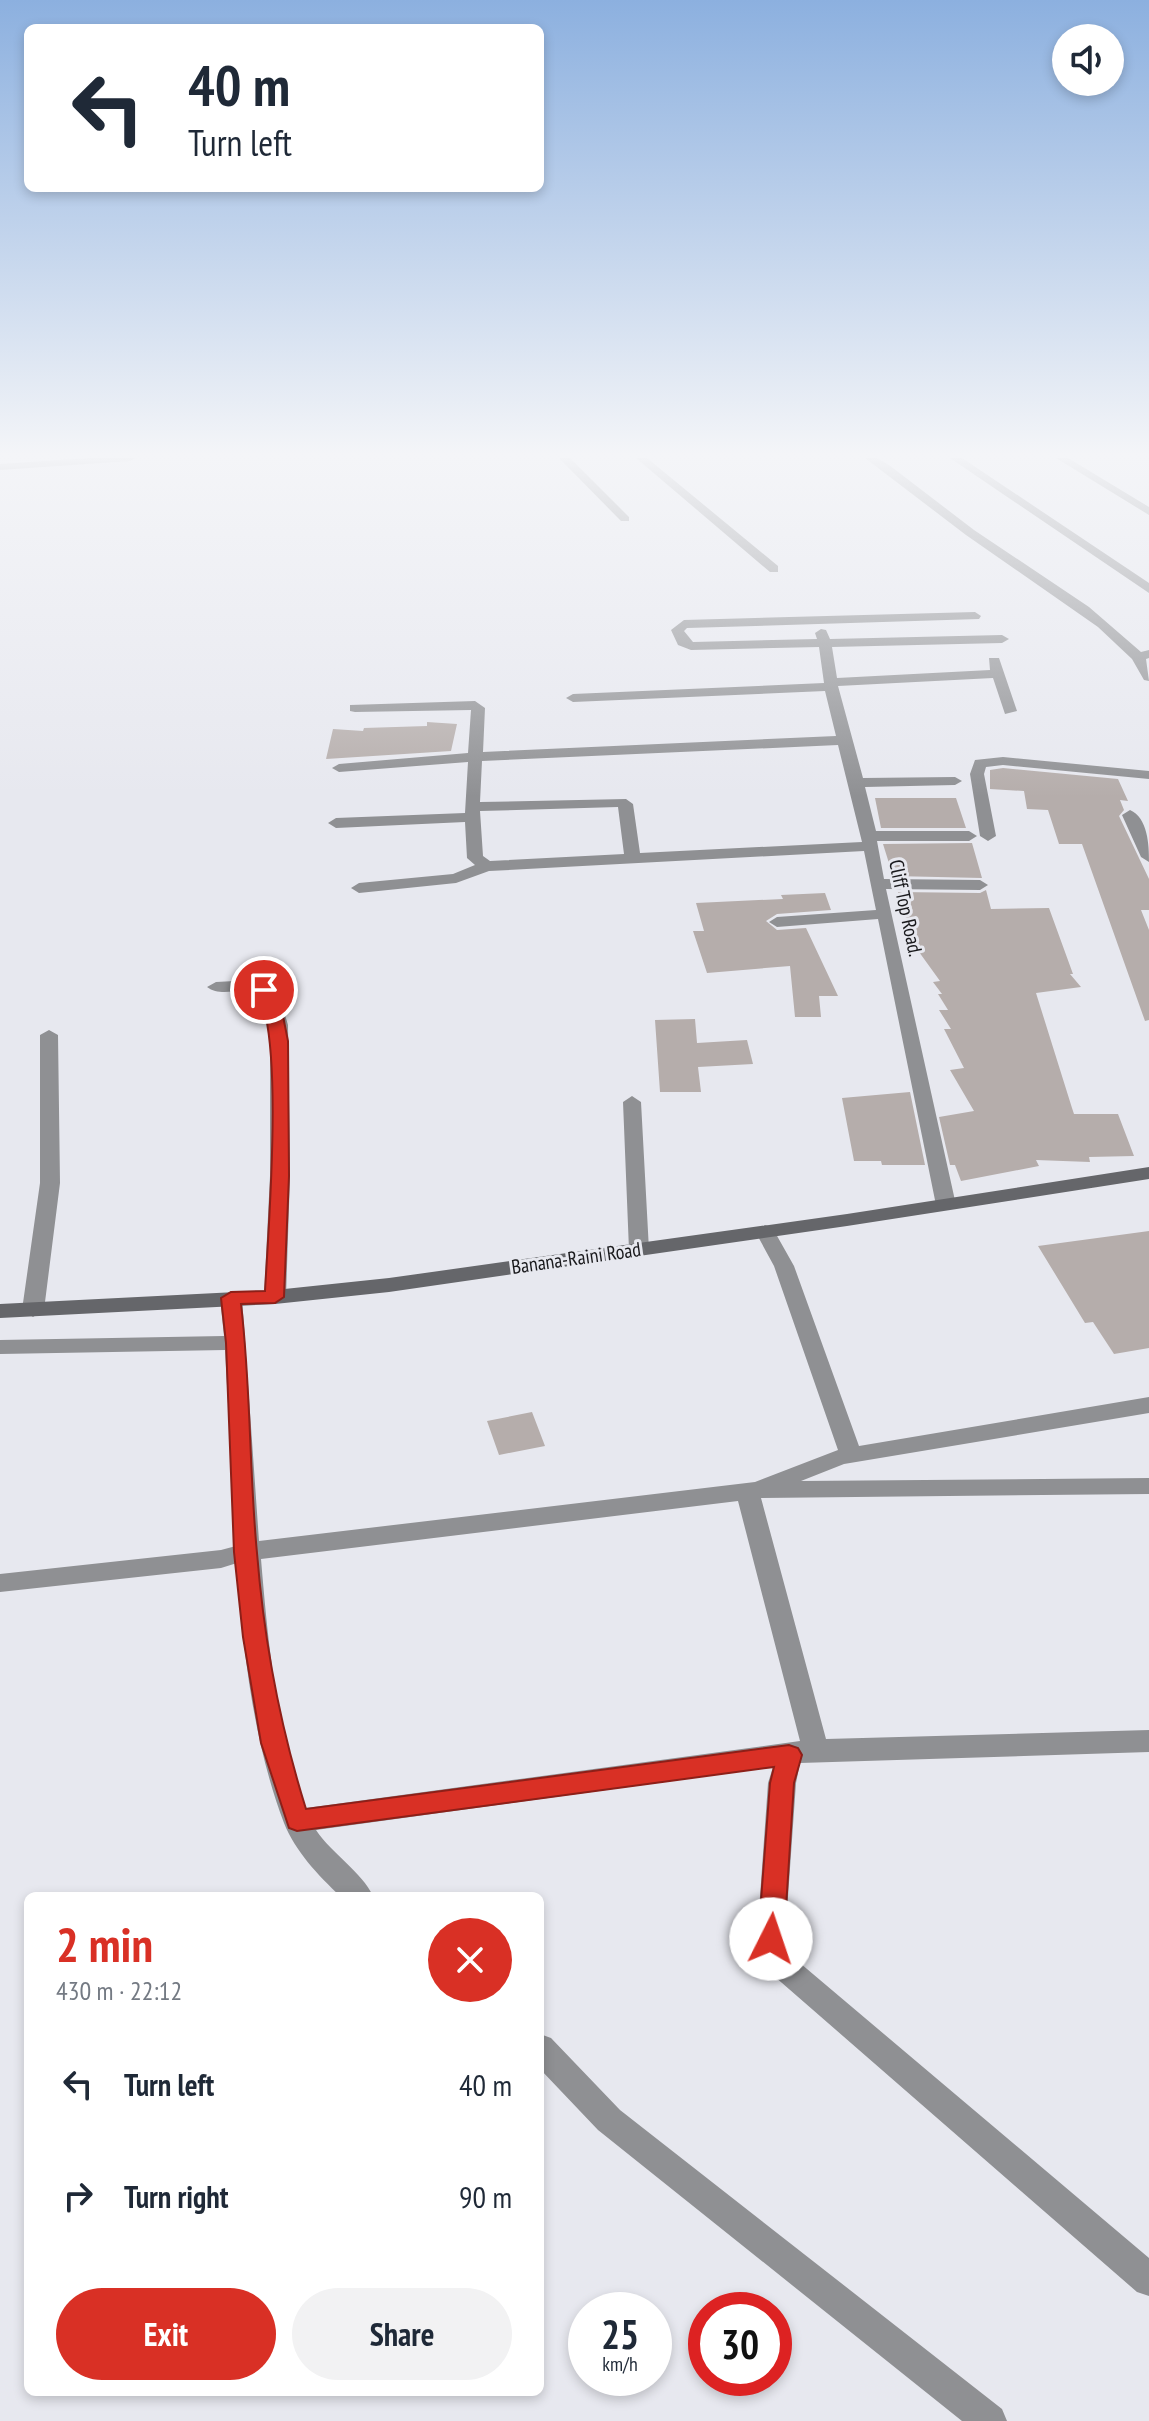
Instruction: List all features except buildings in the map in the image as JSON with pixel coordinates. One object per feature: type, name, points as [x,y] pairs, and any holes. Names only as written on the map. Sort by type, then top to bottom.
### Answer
[{"type":"main road","name":"Banana-Raini Road","points":[[0,1311],[275,1297],[639,1250],[1149,1173]]},
{"type":"street","points":[[1028,571],[1077,602],[1144,656],[1149,677]]},
{"type":"street","points":[[1122,571],[1149,589]]},
{"type":"street","points":[[975,616],[684,624],[677,630],[683,642],[691,646],[1002,639]]},
{"type":"street","name":"Cliff Top Road.","points":[[816,622],[826,645],[843,740],[870,841],[876,884],[885,914],[946,1205]]},
{"type":"street","points":[[573,698],[831,685],[996,668],[1010,711]]},
{"type":"street","points":[[355,708],[476,706],[479,718],[474,757],[475,858],[487,866]]},
{"type":"street","points":[[339,768],[474,757],[843,740]]},
{"type":"street","points":[[988,836],[977,774],[980,763],[1003,761],[1149,775]]},
{"type":"street","points":[[856,783],[955,781]]},
{"type":"street","points":[[336,823],[621,802],[625,804],[633,860]]},
{"type":"street","points":[[1130,815],[1149,857]]},
{"type":"street","points":[[359,888],[456,878],[487,866],[633,860],[969,836]]},
{"type":"street","points":[[876,884],[980,885]]},
{"type":"street","points":[[777,922],[885,914]]},
{"type":"street","points":[[216,987],[254,985],[264,990],[272,1001],[279,1025],[280,1176],[275,1297]]},
{"type":"street","points":[[33,1310],[50,1183],[49,1035]]},
{"type":"street","points":[[632,1102],[639,1250]]},
{"type":"street","points":[[765,1231],[784,1266],[851,1455]]},
{"type":"street","points":[[231,1298],[236,1343],[245,1552],[254,1637],[273,1743],[297,1821],[331,1870],[355,1892]]},
{"type":"street","points":[[0,1347],[236,1343]]},
{"type":"street","points":[[752,1491],[827,1460],[1149,1405]]},
{"type":"street","points":[[0,1583],[221,1559],[245,1552],[752,1491],[1149,1486]]},
{"type":"street","points":[[752,1491],[802,1752],[782,1783],[771,1939],[784,1967],[1149,2280]]},
{"type":"street","points":[[297,1821],[802,1752],[1149,1741]]},
{"type":"street","points":[[544,2052],[609,2120],[990,2421]]},
{"type":"route","points":[[264,990],[272,1001],[279,1025],[280,1176],[275,1297],[231,1298],[236,1343],[245,1552],[254,1637],[273,1743],[297,1821],[789,1755],[779,1813],[771,1939]]}]
